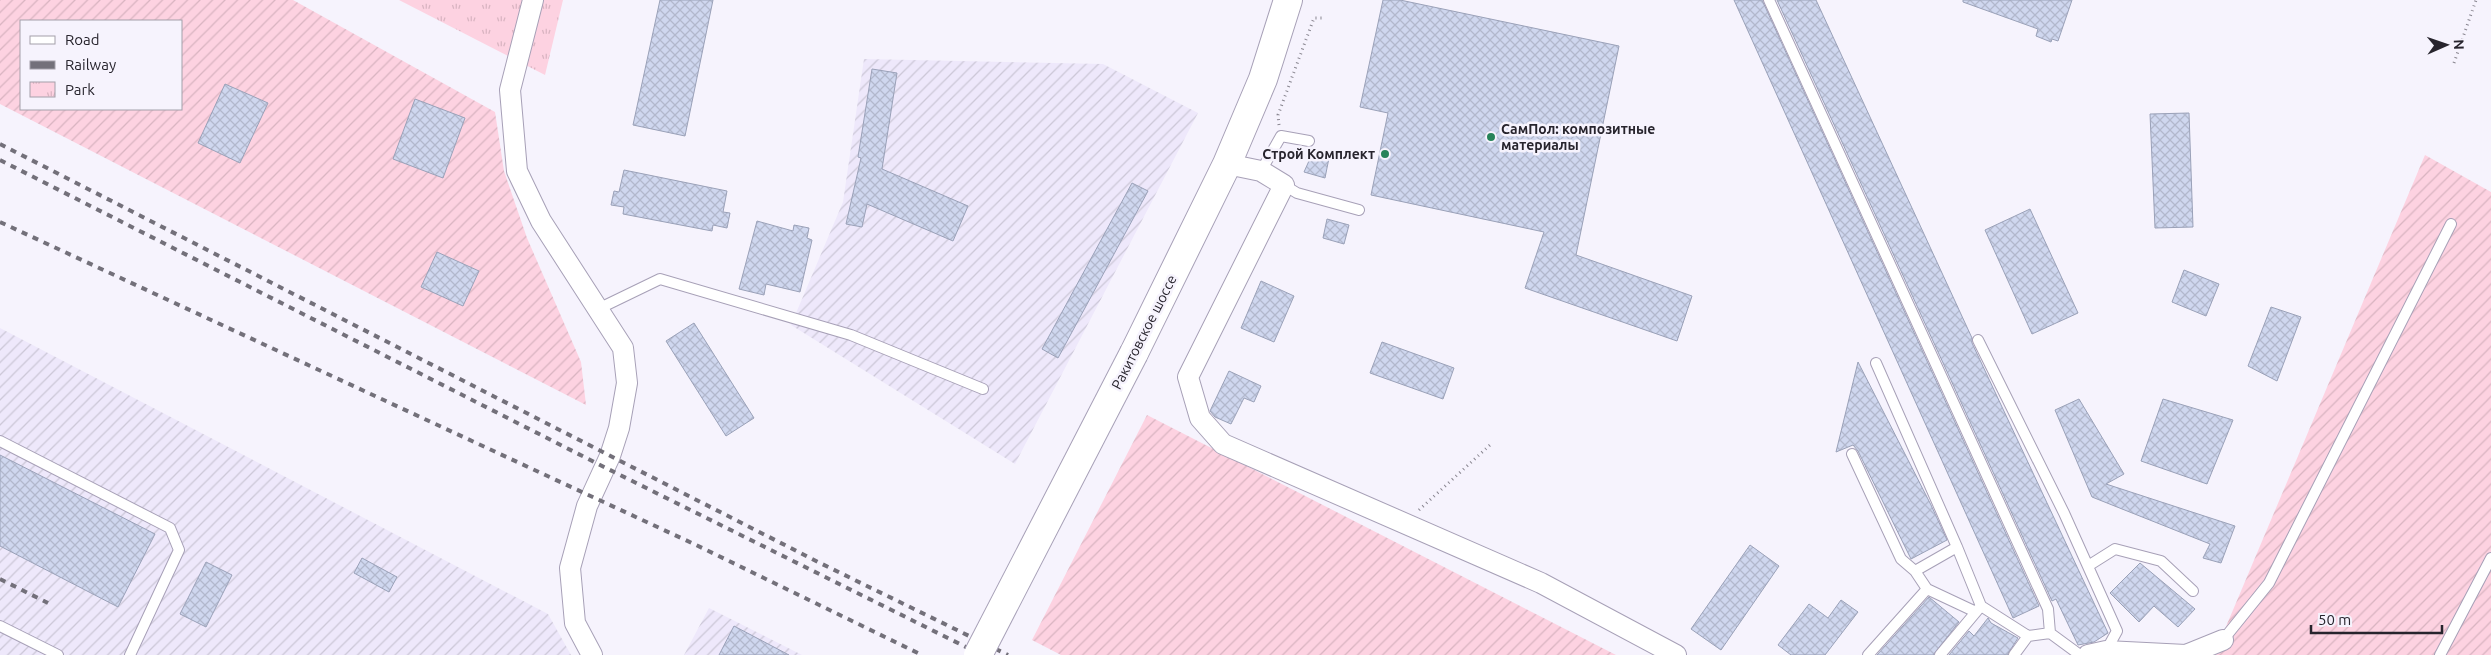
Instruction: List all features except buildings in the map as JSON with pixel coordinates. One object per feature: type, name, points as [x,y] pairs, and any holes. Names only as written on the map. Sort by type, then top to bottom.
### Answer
[{"type":"main road","name":"Ракитовское шоссе","points":[[978,655],[1134,353],[1228,164],[1263,79],[1288,0]]},
{"type":"street","points":[[533,0],[510,90],[517,171],[540,221],[623,348],[627,383],[619,428],[610,456],[587,506],[570,568],[575,623],[592,655]]},
{"type":"street","points":[[1228,164],[1261,171],[1284,184],[1188,377],[1200,418],[1223,444],[1541,583],[1676,655]]},
{"type":"street","points":[[2097,653],[2186,655],[2222,648]]},
{"type":"lane","points":[[1769,0],[2048,609],[2050,632],[2080,655]]},
{"type":"lane","points":[[1261,171],[1281,136],[1309,141]]},
{"type":"lane","points":[[1284,184],[1297,193],[1359,210]]},
{"type":"lane","points":[[2222,648],[2269,583],[2451,224]]},
{"type":"lane","points":[[598,309],[660,279],[851,335],[983,389]]},
{"type":"lane","points":[[1978,340],[2064,512],[2117,630],[2097,653]]},
{"type":"lane","points":[[1876,363],[1957,547],[1979,609]]},
{"type":"lane","points":[[0,441],[170,528],[179,550],[130,655]]},
{"type":"lane","points":[[1852,454],[1901,560],[1916,571],[1928,589],[1979,609],[2028,636],[2050,632]]},
{"type":"lane","points":[[1916,571],[1957,547]]},
{"type":"lane","points":[[2088,566],[2115,549],[2161,562],[2193,591]]},
{"type":"lane","points":[[2440,655],[2491,558]]},
{"type":"lane","points":[[1868,655],[1928,589]]},
{"type":"lane","points":[[1940,655],[1979,609]]},
{"type":"lane","points":[[0,626],[58,655]]},
{"type":"lane","points":[[2014,655],[2028,636]]},
{"type":"path","points":[[2454,63],[2476,0]]},
{"type":"path","points":[[1281,136],[1278,115],[1281,106],[1314,18],[1325,18]]},
{"type":"path","points":[[1404,524],[1490,445]]},
{"type":"shaded area","points":[[864,59],[1103,64],[1198,113],[1015,464],[791,325],[843,202]]},
{"type":"shaded area","points":[[0,328],[548,614],[571,655],[0,655]]},
{"type":"shaded area","points":[[709,608],[802,655],[684,655]]},
{"type":"green space","points":[[0,0],[293,0],[495,112],[504,171],[527,238],[581,362],[586,405],[0,104]]},
{"type":"green space","points":[[399,0],[563,0],[545,75]]},
{"type":"green space","points":[[2425,155],[2491,192],[2491,655],[2214,655]]},
{"type":"green space","points":[[1147,415],[1616,655],[1061,655],[1032,640]]},
{"type":"railway","points":[[0,144],[818,562],[1008,655]]},
{"type":"railway","points":[[0,160],[604,467],[982,655]]},
{"type":"railway","points":[[0,222],[694,544],[922,655]]},
{"type":"railway","points":[[0,579],[48,603]]},
{"type":"place","name":"СамПол: композитные материалы","points":[[1491,137]]},
{"type":"place","name":"Строй Комплект","points":[[1385,154]]}]
